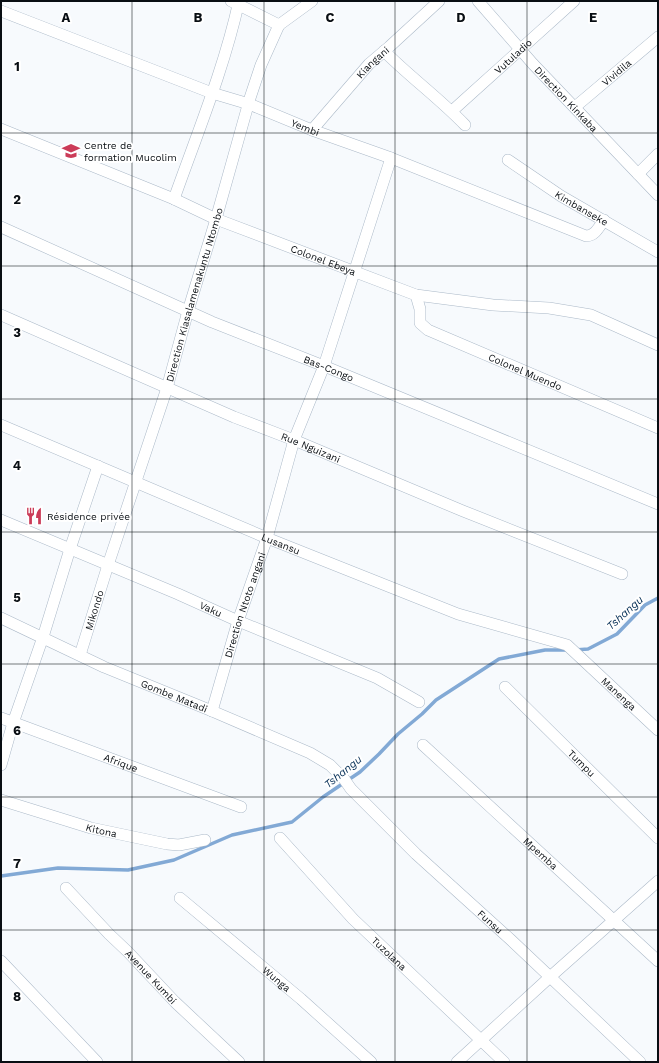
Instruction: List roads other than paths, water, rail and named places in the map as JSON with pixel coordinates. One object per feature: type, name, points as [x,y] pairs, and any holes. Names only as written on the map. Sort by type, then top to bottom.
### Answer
[{"type":"street","points":[[174,199],[212,93],[232,29],[236,2],[279,25],[312,1]]},
{"type":"street","name":"Kiangani","points":[[312,130],[369,64],[439,1]]},
{"type":"street","name":"Direction Kinkaba","points":[[478,1],[520,49],[658,195]]},
{"type":"street","name":"Vutuladio","points":[[452,111],[574,1]]},
{"type":"street","name":"Yembi","points":[[1,11],[212,93],[249,104],[312,130],[391,158],[586,236],[590,236],[594,233],[604,220]]},
{"type":"street","name":"Direction Kiasalamenakuntu Ntombo","points":[[108,565],[167,388],[188,311],[261,66],[279,25]]},
{"type":"street","name":"Vividila","points":[[575,107],[658,37]]},
{"type":"street","points":[[384,51],[452,111],[465,125]]},
{"type":"street","name":"Colonel Ebeya","points":[[1,129],[174,199],[216,219],[416,295],[492,305],[549,308],[591,315],[658,345]]},
{"type":"street","points":[[638,174],[658,154]]},
{"type":"street","name":"Direction Ntoto angani","points":[[212,711],[238,621],[267,538],[294,440],[324,366],[391,158]]},
{"type":"street","name":"Kimbanseke","points":[[508,160],[561,196],[658,252]]},
{"type":"street","name":"Bas-Congo","points":[[1,227],[188,311],[658,504]]},
{"type":"street","name":"Colonel Muendo","points":[[416,295],[420,309],[420,323],[428,330],[658,428]]},
{"type":"street","name":"Rue Nguizani","points":[[1,315],[234,417],[294,440],[463,511],[622,574]]},
{"type":"street","name":"Lusansu","points":[[1,426],[267,538],[458,614],[567,646]]},
{"type":"street","points":[[1,765],[12,723],[43,638],[70,549],[98,466]]},
{"type":"street","name":"Vaku","points":[[1,520],[178,594],[238,621],[377,678],[419,702]]},
{"type":"street","name":"Mikondo","points":[[80,655],[108,565]]},
{"type":"street","name":"Gombe Matadi","points":[[1,618],[104,667],[310,753],[330,765],[344,779]]},
{"type":"street","name":"Manenga","points":[[567,646],[658,730]]},
{"type":"street","name":"Tumpu","points":[[505,687],[658,838]]},
{"type":"street","name":"Afrique","points":[[1,718],[242,807]]},
{"type":"street","name":"Mpemba","points":[[423,745],[658,962]]},
{"type":"street","name":"Funsu","points":[[344,779],[351,789],[416,854],[640,1062]]},
{"type":"street","name":"Kitona","points":[[1,800],[91,828],[167,844],[179,845],[205,840]]},
{"type":"street","name":"Tuzolana","points":[[280,838],[353,919],[504,1062]]},
{"type":"street","points":[[457,1062],[658,881]]},
{"type":"street","name":"Avenue Kumbi","points":[[66,888],[165,992],[239,1062]]},
{"type":"street","name":"Wunga","points":[[180,898],[301,999],[371,1062]]},
{"type":"street","points":[[1,961],[97,1062]]},
{"type":"waterway","name":"Tshangu","points":[[575,650],[588,649],[617,634],[645,605],[658,598]]},
{"type":"waterway","name":"Tshangu","points":[[1,876],[58,868],[128,870],[174,860],[232,835],[292,822],[323,797],[360,772],[398,734],[436,700],[499,659],[545,650],[569,650]]},
{"type":"place","name":"Centre de formation Mucolim","points":[[71,151]]},
{"type":"place","name":"Résidence privée","points":[[34,516]]}]
